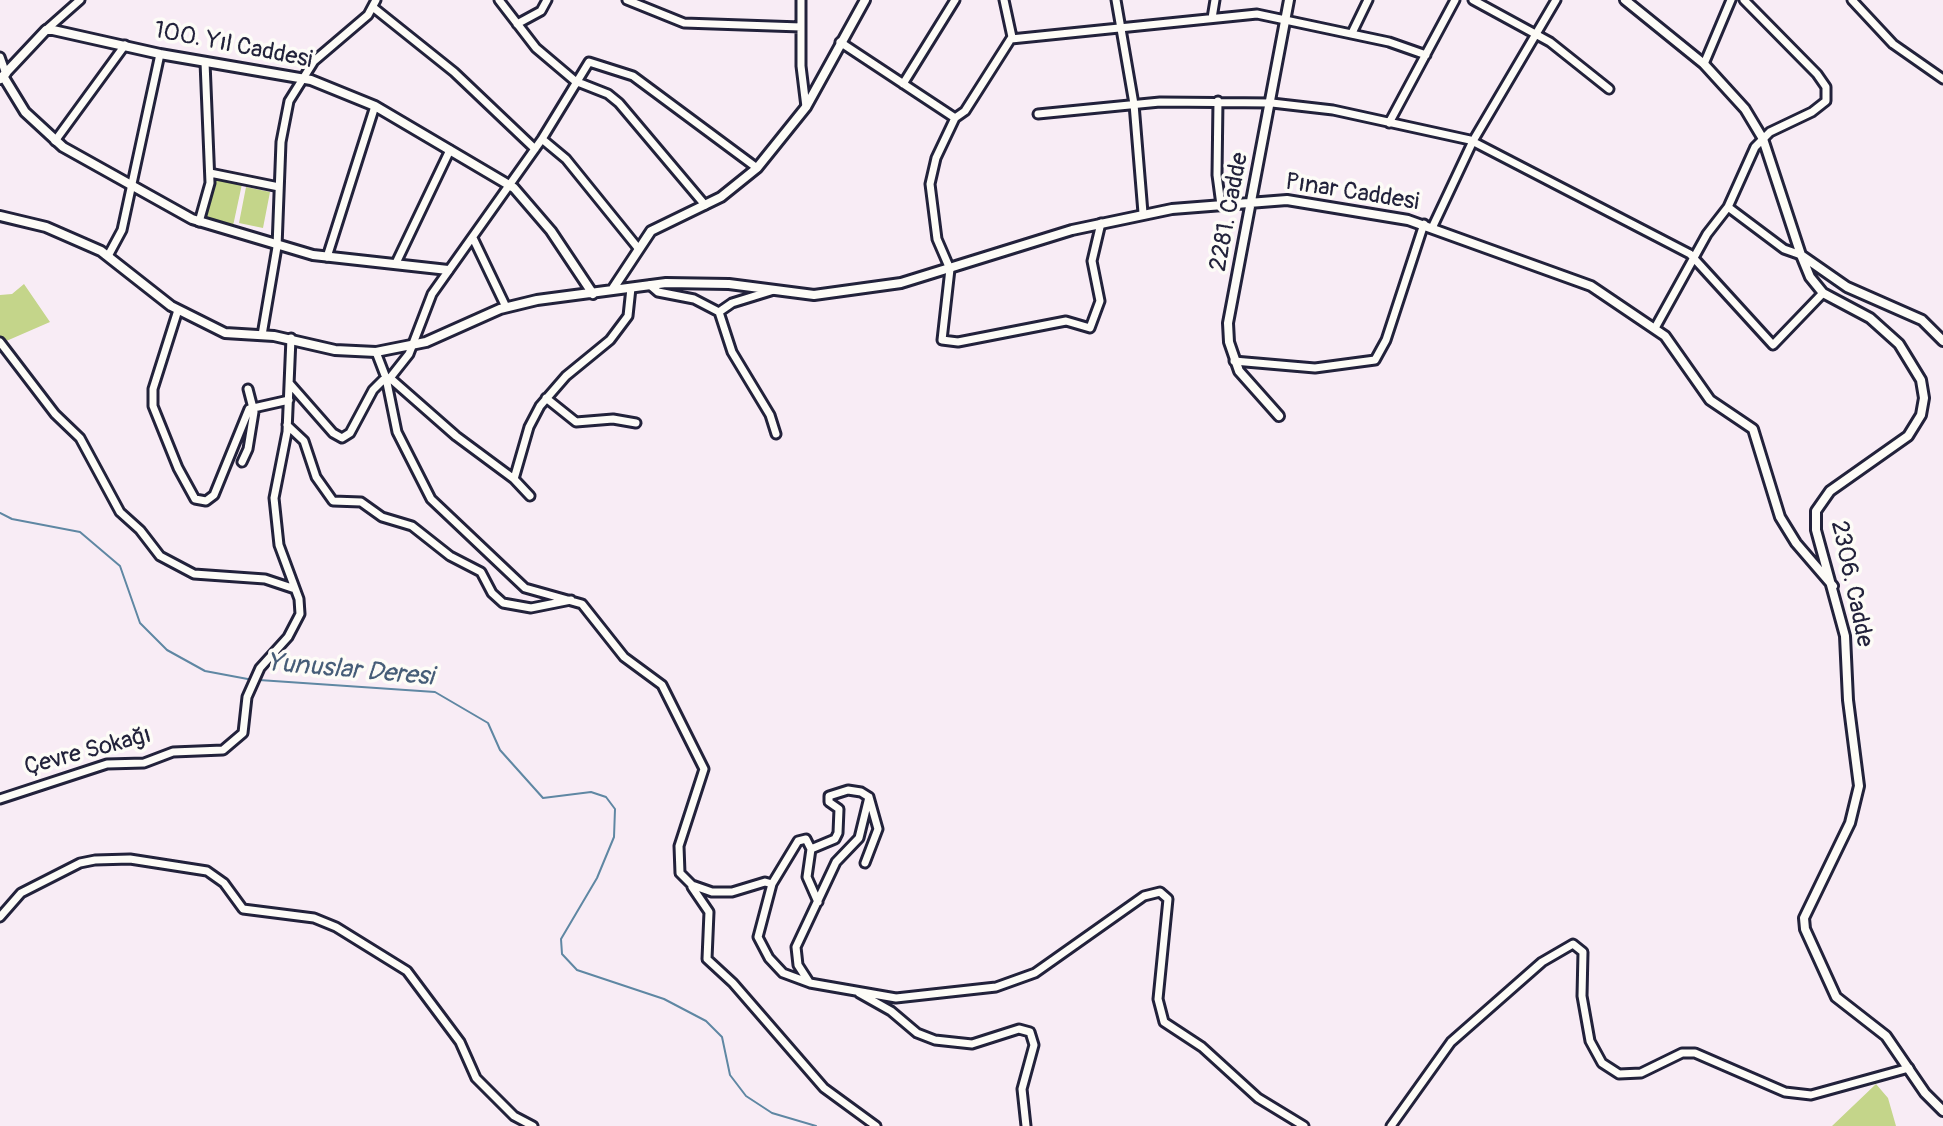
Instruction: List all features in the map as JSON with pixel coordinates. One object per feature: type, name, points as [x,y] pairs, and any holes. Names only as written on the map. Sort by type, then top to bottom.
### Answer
[{"type":"street","points":[[3,76],[46,30],[80,0]]},
{"type":"street","points":[[499,0],[536,48],[575,81],[608,94],[619,103],[705,205]]},
{"type":"street","points":[[517,24],[541,11],[547,0]]},
{"type":"street","points":[[627,0],[643,3],[693,25],[801,27]]},
{"type":"street","points":[[801,0],[806,107]]},
{"type":"street","points":[[612,290],[651,231],[735,188],[757,168],[806,107],[865,0]]},
{"type":"street","points":[[903,84],[955,0]]},
{"type":"street","points":[[1004,0],[1011,22],[1011,39],[965,111],[955,118],[936,158],[930,184],[937,239],[950,269],[940,331],[944,342],[1004,335],[1066,321],[1090,328],[1100,301],[1092,253],[1101,223]]},
{"type":"street","points":[[1116,0],[1134,104],[1143,213]]},
{"type":"street","points":[[1212,18],[1215,0]]},
{"type":"street","name":"2281. Cadde","points":[[1279,416],[1250,386],[1234,361],[1228,323],[1272,103],[1289,0]]},
{"type":"street","points":[[1352,33],[1368,0]]},
{"type":"street","points":[[1389,123],[1455,0]]},
{"type":"street","points":[[1473,0],[1536,34],[1609,89]]},
{"type":"street","points":[[1234,361],[1315,368],[1375,360],[1386,340],[1428,225],[1473,141],[1556,0]]},
{"type":"street","points":[[1038,114],[1134,104],[1272,103],[1333,110],[1473,141],[1693,258],[1773,345],[1823,293],[1810,277],[1801,255],[1763,139],[1731,92],[1704,64],[1625,0]]},
{"type":"street","points":[[1704,64],[1731,0]]},
{"type":"street","points":[[1655,328],[1693,258],[1728,207],[1755,147],[1826,101],[1826,87],[1807,62],[1744,0]]},
{"type":"street","points":[[1852,0],[1893,44],[1943,79]]},
{"type":"street","points":[[262,335],[277,247],[286,111],[302,77],[321,54],[375,4],[497,109],[535,149]]},
{"type":"street","points":[[1011,39],[1257,14],[1352,33],[1426,55]]},
{"type":"street","name":"100. Yıl Caddesi","points":[[46,30],[160,54],[302,77],[375,106],[509,185],[534,208],[593,294]]},
{"type":"street","points":[[840,42],[955,118]]},
{"type":"street","points":[[55,141],[125,45]]},
{"type":"street","points":[[108,256],[122,230],[160,54]]},
{"type":"street","points":[[0,57],[3,76],[25,112],[55,141],[199,222],[277,247],[327,257],[448,270]]},
{"type":"street","points":[[199,222],[210,173],[205,62]]},
{"type":"street","points":[[290,384],[333,433],[342,438],[350,433],[373,390],[388,378],[412,346],[426,305],[448,270],[542,139],[589,62],[611,66],[633,76],[757,168]]},
{"type":"street","points":[[1218,101],[1217,175],[1221,205]]},
{"type":"street","points":[[327,257],[375,106]]},
{"type":"street","points":[[542,139],[566,159],[638,248]]},
{"type":"street","points":[[396,263],[450,150]]},
{"type":"street","points":[[210,173],[279,187]]},
{"type":"street","name":"Pınar Caddesi","points":[[0,216],[46,227],[108,256],[178,310],[225,333],[291,338],[335,350],[376,352],[412,346],[506,307],[650,285],[715,283],[831,294],[901,283],[1143,213],[1251,202],[1304,201],[1428,225],[1591,286],[1655,328],[1671,344],[1710,400],[1753,429],[1780,517],[1796,543],[1833,586]]},
{"type":"street","points":[[1728,207],[1784,249],[1801,255],[1847,287],[1922,320],[1943,341]]},
{"type":"street","points":[[473,238],[506,307]]},
{"type":"street","points":[[650,285],[658,292],[694,299],[719,312],[732,352],[770,415],[776,434]]},
{"type":"street","points":[[514,479],[529,427],[546,398],[566,376],[610,340],[628,316],[631,288]]},
{"type":"street","points":[[719,312],[732,303],[776,289]]},
{"type":"street","name":"2306. Cadde","points":[[1823,293],[1870,318],[1889,333],[1917,371],[1924,398],[1921,415],[1908,436],[1836,486],[1818,507],[1816,530],[1833,586],[1847,652],[1848,700],[1859,786],[1850,823],[1804,918],[1809,941],[1836,997],[1886,1036],[1909,1068]]},
{"type":"street","points":[[178,310],[153,389],[153,406],[178,468],[195,499],[206,501],[214,495],[246,415],[254,407],[289,400]]},
{"type":"street","name":"Çevre Sokağı","points":[[0,799],[97,766],[144,763],[173,752],[223,750],[243,733],[247,697],[257,675],[297,623],[301,608],[281,555],[274,498],[287,425],[291,338]]},
{"type":"street","points":[[0,342],[55,414],[80,438],[120,512],[140,530],[160,556],[194,574],[265,579],[295,589]]},
{"type":"street","points":[[376,352],[388,378],[397,432],[431,499],[501,562],[518,584],[537,593],[573,599],[586,607],[602,633],[624,657],[659,681],[701,760],[703,773],[677,858],[680,873],[708,909]]},
{"type":"street","points":[[388,378],[456,436],[514,479],[530,496]]},
{"type":"street","points":[[242,462],[248,449],[254,407],[248,389]]},
{"type":"street","points":[[546,398],[576,422],[613,419],[636,423]]},
{"type":"street","points":[[287,425],[304,441],[316,477],[333,501],[361,502],[382,517],[412,526],[450,556],[481,572],[503,603],[531,608],[573,599]]},
{"type":"street","points":[[811,849],[835,839],[838,833],[839,809],[829,802],[830,794],[848,790],[869,797]]},
{"type":"street","points":[[865,863],[878,834],[869,797]]},
{"type":"street","points":[[810,983],[798,965],[795,951],[836,862],[853,848],[862,832],[869,797]]},
{"type":"street","points":[[818,902],[807,877],[811,849],[806,839],[798,841],[772,884],[760,920],[760,944],[783,973],[810,983],[911,998],[1015,983],[1062,957],[1144,896],[1154,891],[1165,893],[1168,904],[1158,999],[1164,1022],[1202,1047],[1258,1098],[1304,1126]]},
{"type":"street","points":[[0,917],[21,893],[80,863],[130,859],[207,871],[224,883],[243,909],[314,918],[336,927],[407,971],[460,1042],[476,1078],[514,1116],[533,1126]]},
{"type":"street","points":[[692,885],[717,892],[765,882],[772,884]]},
{"type":"street","points":[[717,892],[708,909],[707,959],[733,983],[824,1088],[876,1126]]},
{"type":"street","points":[[1391,1126],[1451,1042],[1542,962],[1573,944],[1583,952],[1582,996],[1590,1041],[1602,1063],[1619,1074],[1641,1073],[1682,1053],[1695,1053],[1785,1092],[1811,1095],[1909,1068],[1925,1093],[1943,1111]]},
{"type":"street","points":[[857,990],[917,1033],[935,1040],[972,1044],[1019,1029],[1030,1032],[1034,1045],[1022,1089],[1026,1126]]},
{"type":"green space","points":[[216,178],[242,184],[233,226],[205,218]]},
{"type":"green space","points":[[246,187],[270,192],[263,228],[239,223]]},
{"type":"green space","points":[[24,284],[50,322],[4,342],[0,336],[0,295],[12,294]]},
{"type":"green space","points":[[1876,1084],[1888,1098],[1896,1126],[1832,1126]]},
{"type":"waterway","name":"Yunuslar Deresi","points":[[0,513],[12,519],[80,532],[120,566],[140,623],[167,650],[205,671],[253,680]]},
{"type":"waterway","name":"Yunuslar Deresi","points":[[259,680],[435,692],[488,723],[500,750],[543,798],[591,792],[606,797],[615,809],[614,837],[597,878],[561,939],[562,954],[577,970],[664,999],[706,1021],[722,1037],[730,1075],[746,1096],[772,1113],[816,1126]]}]
